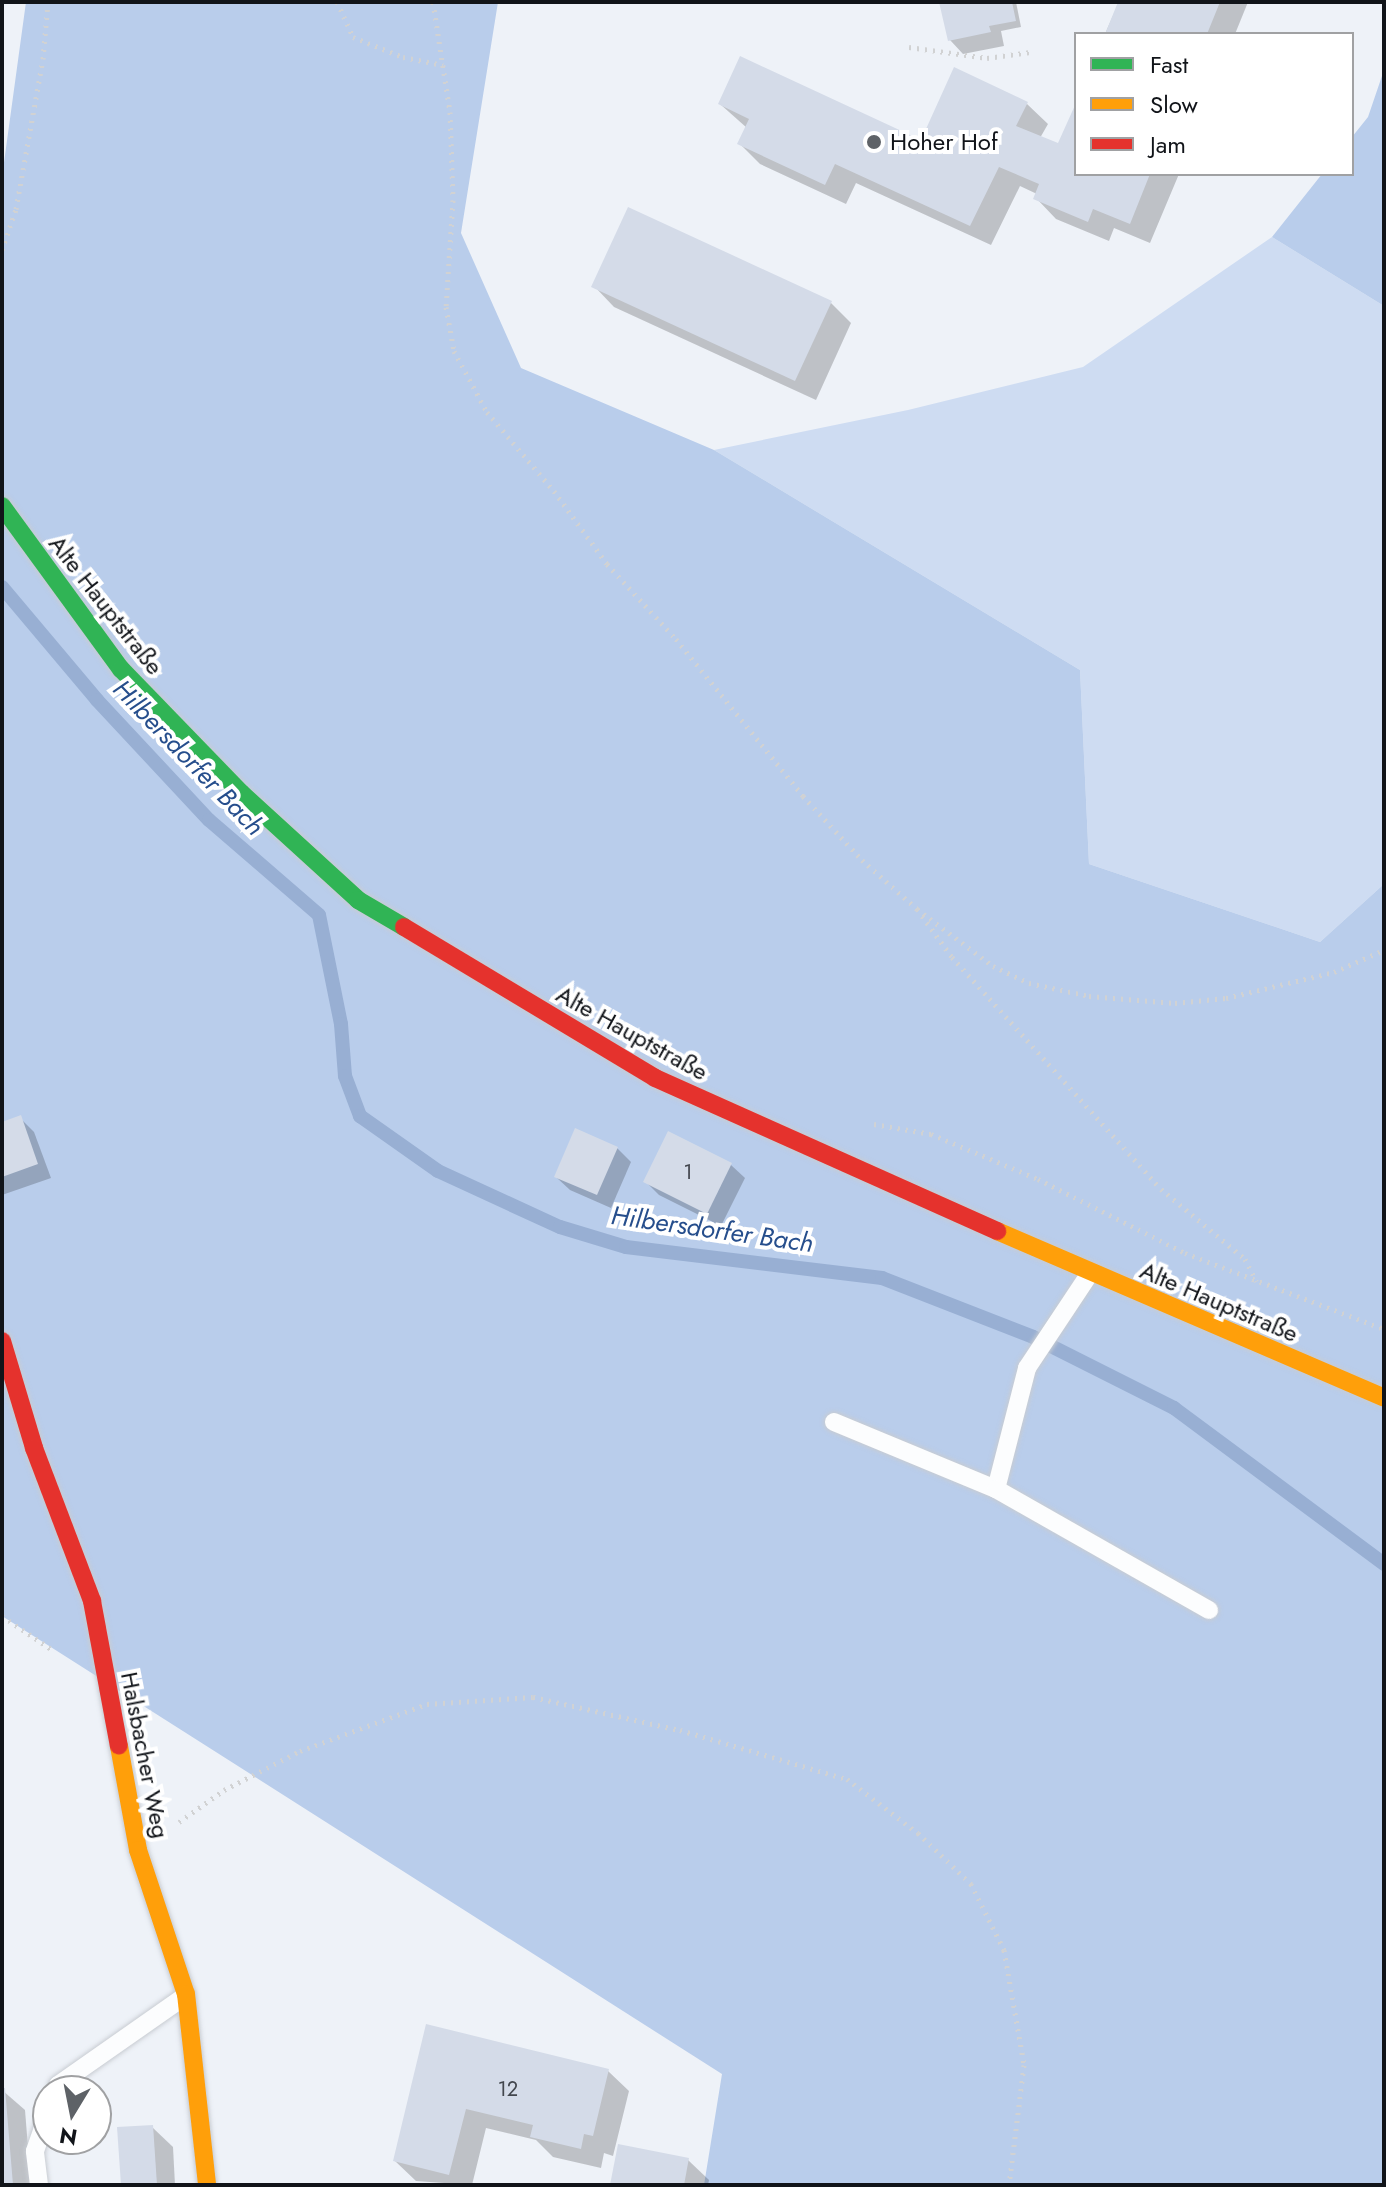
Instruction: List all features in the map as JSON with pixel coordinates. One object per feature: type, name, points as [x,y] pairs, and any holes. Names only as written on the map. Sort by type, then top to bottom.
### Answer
[{"type":"main road","name":"Alte Hauptstraße","points":[[2,506],[121,669],[241,793],[358,900],[655,1078],[1090,1273],[1384,1398]]},
{"type":"main road","name":"Halsbacher Weg","points":[[2,1341],[34,1448],[92,1601],[138,1850],[186,1994],[207,2185]]},
{"type":"lane","points":[[996,1489],[1027,1368],[1090,1273]]},
{"type":"lane","points":[[834,1422],[996,1489],[1209,1610]]},
{"type":"lane","points":[[72,2075],[186,1994]]},
{"type":"lane","points":[[35,2155],[39,2185]]},
{"type":"path","points":[[2,250],[16,209],[43,59],[48,2]]},
{"type":"path","points":[[337,2],[353,37],[389,52],[443,65]]},
{"type":"path","points":[[433,2],[450,112],[453,200],[446,307],[454,351],[487,412],[554,491],[607,564],[676,639],[803,796],[862,860],[917,909],[993,966],[1029,983],[1089,996],[1175,1003],[1226,998],[1334,972],[1384,950]]},
{"type":"path","points":[[909,47],[987,58],[1031,52]]},
{"type":"path","points":[[917,909],[952,957],[1150,1177],[1245,1259],[1256,1281]]},
{"type":"path","points":[[860,1121],[931,1134],[1038,1179],[1185,1253],[1384,1329]]},
{"type":"path","points":[[138,1850],[224,1790],[300,1751],[427,1704],[533,1697],[680,1730],[847,1779],[918,1833],[971,1884],[1004,1950],[1024,2065],[1009,2185]]},
{"type":"shaded area","points":[[26,2],[498,2],[461,233],[521,368],[714,450],[1080,670],[1089,864],[1320,942],[1384,884],[1384,2185],[704,2185],[722,2074],[2,1616],[2,177]]},
{"type":"shaded area","points":[[1384,70],[1384,306],[1272,237],[1320,176],[1354,176],[1354,134],[1368,117]]},
{"type":"shaded area","points":[[1272,237],[1384,306],[1384,884],[1320,942],[1089,864],[1080,670],[714,450],[908,410],[1083,367]]},
{"type":"building","points":[[939,2],[1012,2],[1016,21],[989,26],[991,32],[948,41]]},
{"type":"building","points":[[1118,2],[1220,2],[1208,32],[1106,32]]},
{"type":"building","name":"Hoher Hof","points":[[740,56],[921,140],[954,67],[1028,102],[1016,126],[1058,143],[1074,107],[1074,176],[1149,176],[1130,224],[1093,209],[1088,222],[1033,199],[1039,184],[999,167],[970,226],[835,164],[825,185],[737,144],[749,119],[718,104]]},
{"type":"building","points":[[628,207],[832,301],[795,381],[591,287]]},
{"type":"building","points":[[21,1115],[38,1164],[2,1177],[2,1122]]},
{"type":"building","points":[[575,1128],[618,1147],[597,1195],[554,1177]]},
{"type":"building","points":[[668,1131],[732,1163],[707,1214],[643,1182]]},
{"type":"building","points":[[426,2024],[609,2069],[593,2136],[584,2134],[581,2149],[530,2137],[533,2125],[466,2109],[449,2175],[393,2161]]},
{"type":"building","points":[[2,2088],[5,2088],[13,2185],[2,2185]]},
{"type":"building","points":[[153,2125],[157,2185],[121,2185],[117,2127]]},
{"type":"building","points":[[618,2144],[689,2158],[684,2185],[610,2185]]},
{"type":"waterway","name":"Hilbersdorfer Bach","points":[[2,587],[97,700],[209,820],[319,915],[341,1024],[345,1076],[360,1116],[438,1171],[560,1227],[626,1247],[882,1278],[1033,1337],[1174,1408],[1384,1564]]},
{"type":"traffic: fast","points":[[2,506],[121,669],[241,793],[358,900],[404,927]]},
{"type":"traffic: slow","points":[[997,1231],[1384,1398]]},
{"type":"traffic: slow","points":[[119,1746],[138,1850],[186,1994],[207,2185]]},
{"type":"traffic: jam","points":[[404,927],[655,1078],[997,1231]]},
{"type":"traffic: jam","points":[[2,1341],[34,1448],[92,1601],[119,1746]]},
{"type":"place","name":"Hoher Hof","points":[[874,142]]}]
